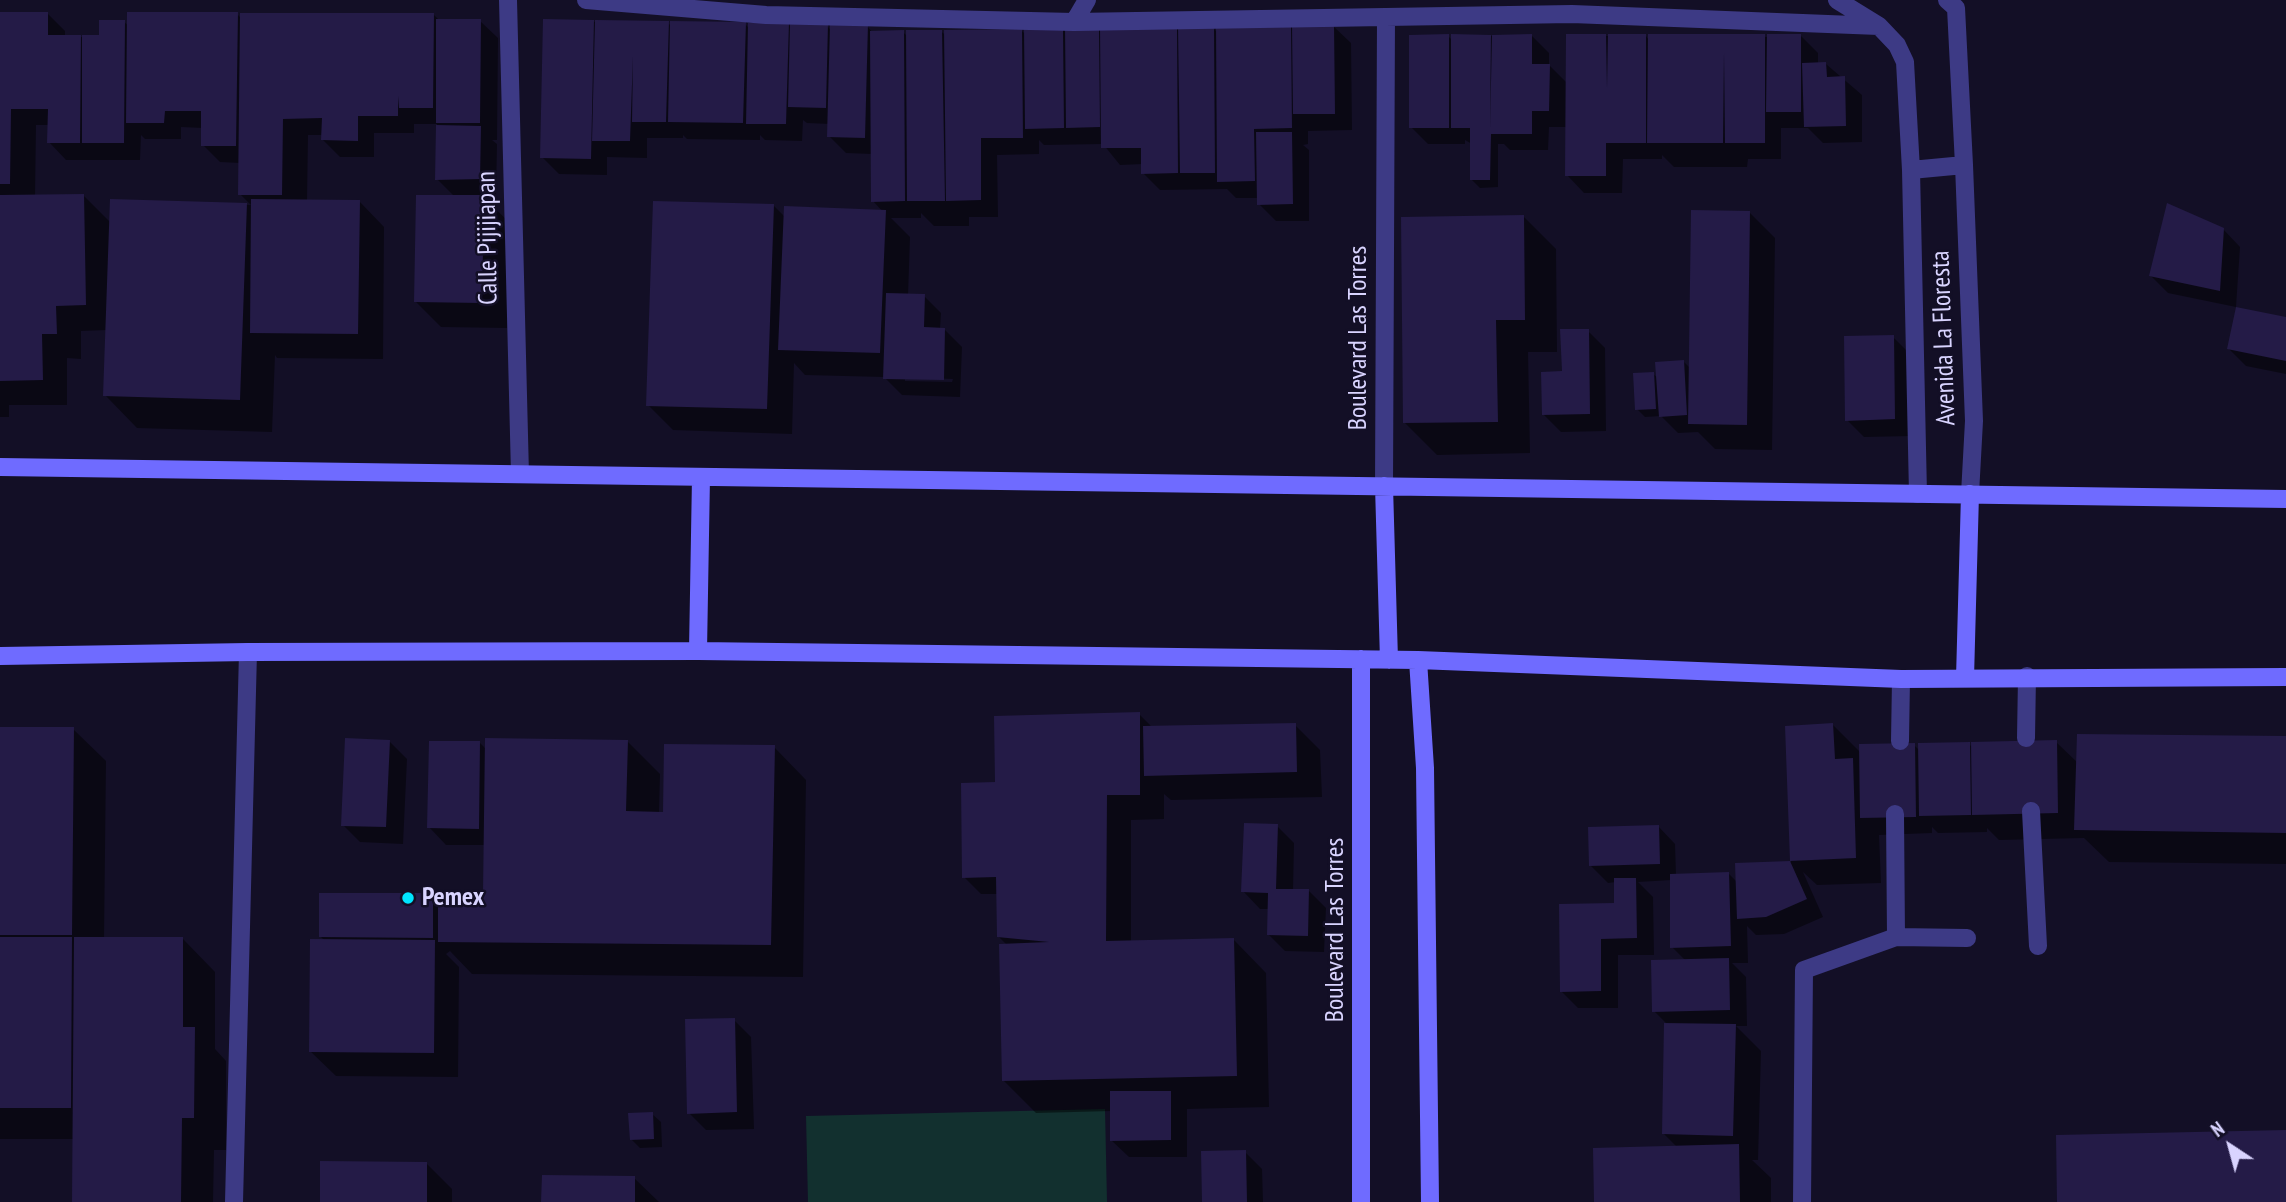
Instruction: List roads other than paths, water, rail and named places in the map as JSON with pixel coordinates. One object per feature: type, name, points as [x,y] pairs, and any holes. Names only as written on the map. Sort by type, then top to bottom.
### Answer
[{"type":"street","name":"Calle Pijijiapan","points":[[508,0],[520,474]]},
{"type":"street","points":[[586,0],[766,15],[1074,22],[1572,14],[1879,26]]},
{"type":"street","points":[[766,15],[776,0]]},
{"type":"street","points":[[1074,22],[1087,0]]},
{"type":"street","points":[[1554,0],[1572,14]]},
{"type":"street","name":"Avenida La Floresta","points":[[1838,0],[1879,26],[1897,46],[1905,62],[1911,170],[1918,494]]},
{"type":"street","name":"Avenida La Floresta","points":[[1954,3],[1964,165],[1974,421],[1965,678]]},
{"type":"street","name":"Boulevard Las Torres","points":[[1386,17],[1384,486],[1389,660]]},
{"type":"street","points":[[1911,170],[1964,165]]},
{"type":"street","points":[[0,467],[2286,499]]},
{"type":"street","points":[[698,651],[701,477]]},
{"type":"street","points":[[0,656],[248,652],[698,651],[1418,660],[1901,679],[2026,676],[2286,677]]},
{"type":"street","points":[[234,1202],[248,652]]},
{"type":"street","name":"Boulevard Las Torres","points":[[1361,659],[1361,1202]]},
{"type":"street","points":[[1418,660],[1425,768],[1430,1202]]},
{"type":"street","points":[[2026,676],[2026,738]]},
{"type":"street","points":[[1900,741],[1901,679]]},
{"type":"street","points":[[2031,811],[2038,946]]},
{"type":"street","points":[[1895,814],[1896,937]]},
{"type":"street","points":[[1802,1202],[1804,970],[1896,937],[1967,938]]},
{"type":"place","name":"Pemex","points":[[408,898]]}]
